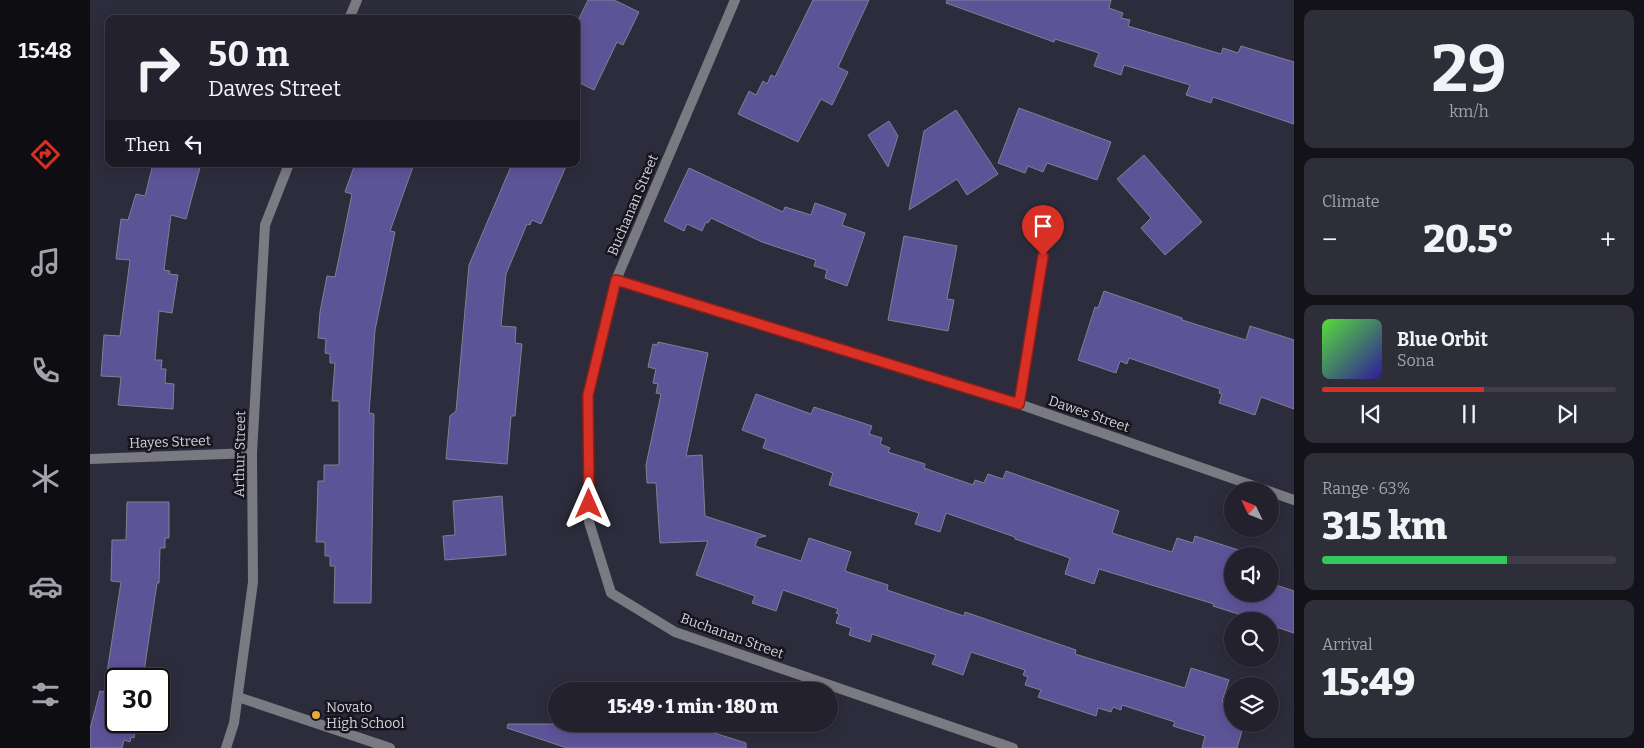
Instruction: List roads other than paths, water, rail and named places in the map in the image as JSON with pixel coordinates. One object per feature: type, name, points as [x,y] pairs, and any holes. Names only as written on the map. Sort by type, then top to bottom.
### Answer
[{"type":"street","points":[[351,15],[358,0]]},
{"type":"street","name":"Buchanan Street","points":[[735,0],[616,280],[588,395],[589,522],[611,593],[675,632],[1013,748]]},
{"type":"street","name":"Arthur Street","points":[[226,748],[234,723],[253,582],[252,453],[265,226],[289,167]]},
{"type":"street","points":[[1019,404],[1043,256]]},
{"type":"street","name":"Dawes Street","points":[[616,280],[1019,404],[1294,500]]},
{"type":"street","name":"Hayes Street","points":[[90,459],[252,453]]},
{"type":"street","points":[[238,697],[390,748]]},
{"type":"place","name":"Novato High School","points":[[316,715]]}]
